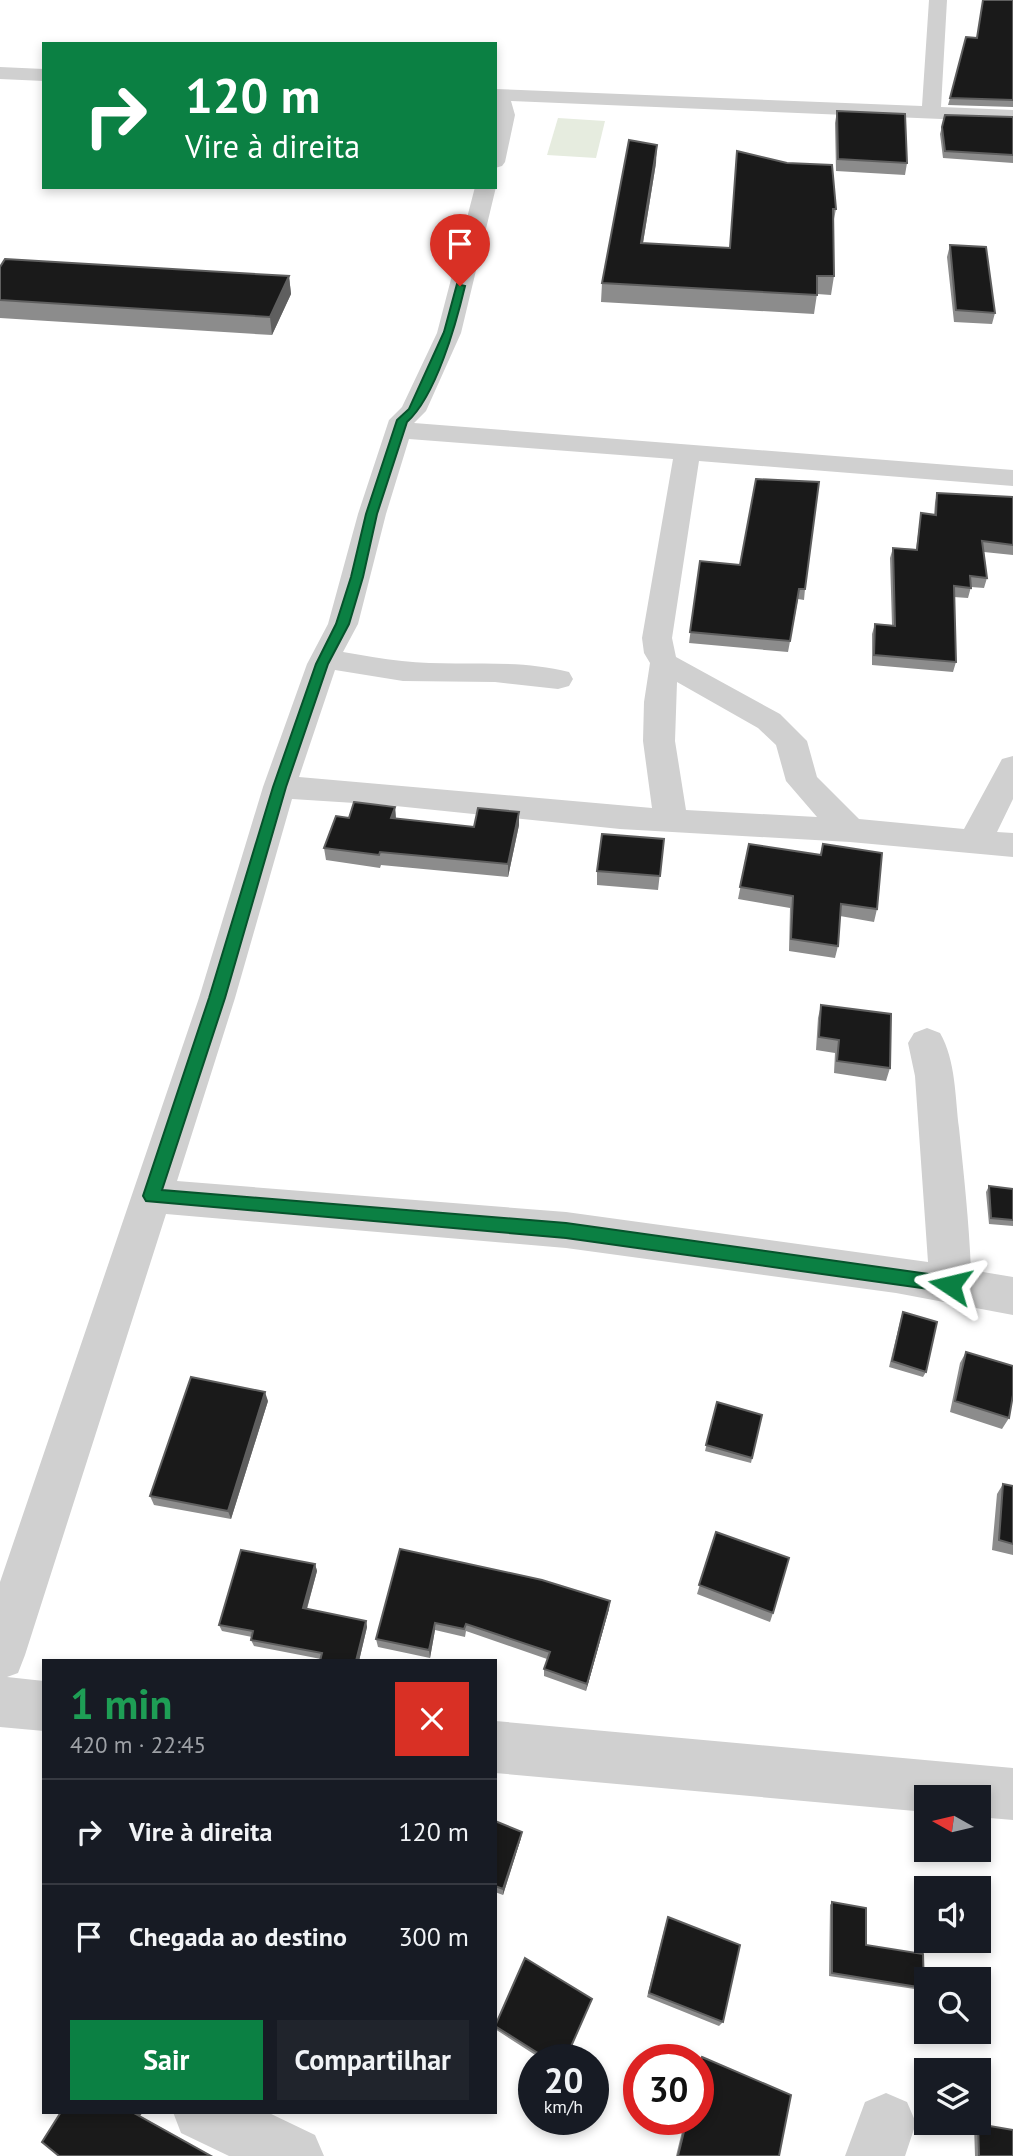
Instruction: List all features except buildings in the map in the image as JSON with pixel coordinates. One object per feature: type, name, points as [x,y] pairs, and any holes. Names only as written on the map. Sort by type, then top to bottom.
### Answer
[{"type":"street","points":[[931,112],[938,0]]},
{"type":"street","points":[[0,73],[42,75]]},
{"type":"street","points":[[497,152],[505,114],[497,95],[1013,117]]},
{"type":"street","points":[[0,1655],[217,998],[279,787],[322,664],[342,624],[357,577],[372,514],[402,420],[413,411],[449,332],[485,189]]},
{"type":"street","points":[[400,430],[1013,478]]},
{"type":"street","points":[[687,454],[657,638],[659,653],[665,663],[776,728],[791,741],[802,781],[850,830]]},
{"type":"street","points":[[322,664],[332,660],[403,671],[495,673],[558,679]]},
{"type":"street","points":[[665,663],[658,695],[661,768],[671,819]]},
{"type":"street","points":[[975,841],[1013,767]]},
{"type":"street","points":[[279,787],[386,794],[555,813],[850,830],[1013,845]]},
{"type":"street","points":[[927,1043],[934,1076],[948,1223],[950,1285]]},
{"type":"street","points":[[152,1196],[566,1230],[1013,1296]]},
{"type":"street","points":[[0,1702],[42,1706]]},
{"type":"street","points":[[497,1747],[1013,1794]]},
{"type":"street","points":[[206,2114],[294,2156]]},
{"type":"shaded area","points":[[558,118],[605,121],[596,158],[547,155]]},
{"type":"route","points":[[460,286],[449,332],[413,411],[402,420],[372,514],[357,577],[342,624],[322,664],[279,787],[217,998],[152,1196],[566,1230],[896,1275],[950,1285]]}]
